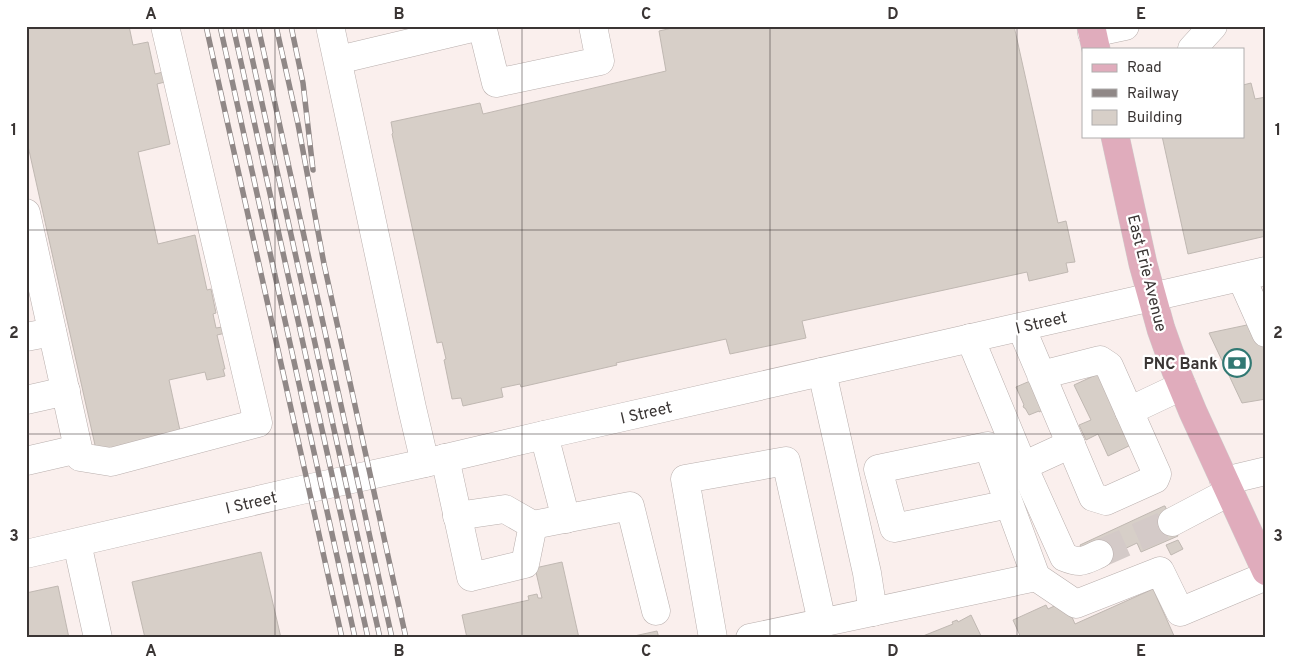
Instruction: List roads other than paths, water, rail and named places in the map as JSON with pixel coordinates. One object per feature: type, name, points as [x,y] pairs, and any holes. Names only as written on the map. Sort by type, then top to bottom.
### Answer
[{"type":"main road","name":"East Erie Avenue","points":[[1115,138],[1143,264],[1161,329],[1182,386],[1266,571]]},
{"type":"street","points":[[26,213],[39,335],[66,392],[80,458],[111,462],[258,423],[165,26]]},
{"type":"street","points":[[330,26],[408,389],[457,516],[470,577],[525,564],[533,525]]},
{"type":"street","points":[[338,60],[482,26],[496,83],[600,61],[593,26]]},
{"type":"street","points":[[1093,36],[1125,26]]},
{"type":"street","points":[[1193,48],[1213,26]]},
{"type":"street","points":[[1253,274],[1266,333]]},
{"type":"street","name":"I Street","points":[[26,554],[1253,274]]},
{"type":"street","points":[[1020,327],[1093,497],[1106,501],[1155,479],[1157,474],[1109,366],[1100,360],[1041,375]]},
{"type":"street","points":[[970,338],[1023,466],[1064,557],[1076,562],[1099,554]]},
{"type":"street","points":[[822,372],[873,612]]},
{"type":"street","points":[[1129,411],[1182,386]]},
{"type":"street","points":[[26,400],[66,392]]},
{"type":"street","points":[[544,435],[566,518]]},
{"type":"street","points":[[1023,466],[1071,444]]},
{"type":"street","points":[[1009,504],[894,528],[878,469],[988,446],[1036,577],[1076,604],[1160,571],[1180,612],[1266,576]]},
{"type":"street","points":[[26,461],[78,449]]},
{"type":"street","points":[[713,638],[685,479],[786,461],[822,622]]},
{"type":"street","points":[[1172,522],[1227,486],[1266,471]]},
{"type":"street","points":[[457,516],[505,509],[533,525],[630,506],[656,611]]},
{"type":"street","points":[[78,542],[98,638]]},
{"type":"street","points":[[750,638],[1036,577]]},
{"type":"tunnel","points":[[1099,554],[1172,522]]},
{"type":"railway","points":[[206,26],[342,638]]},
{"type":"railway","points":[[220,26],[355,638]]},
{"type":"railway","points":[[233,26],[368,638]]},
{"type":"railway","points":[[245,26],[380,638]]},
{"type":"railway","points":[[258,26],[392,638]]},
{"type":"railway","points":[[276,26],[298,124],[324,264],[406,638]]},
{"type":"railway","points":[[291,26],[303,83],[313,170]]},
{"type":"place","name":"PNC Bank","points":[[1237,363]]}]
